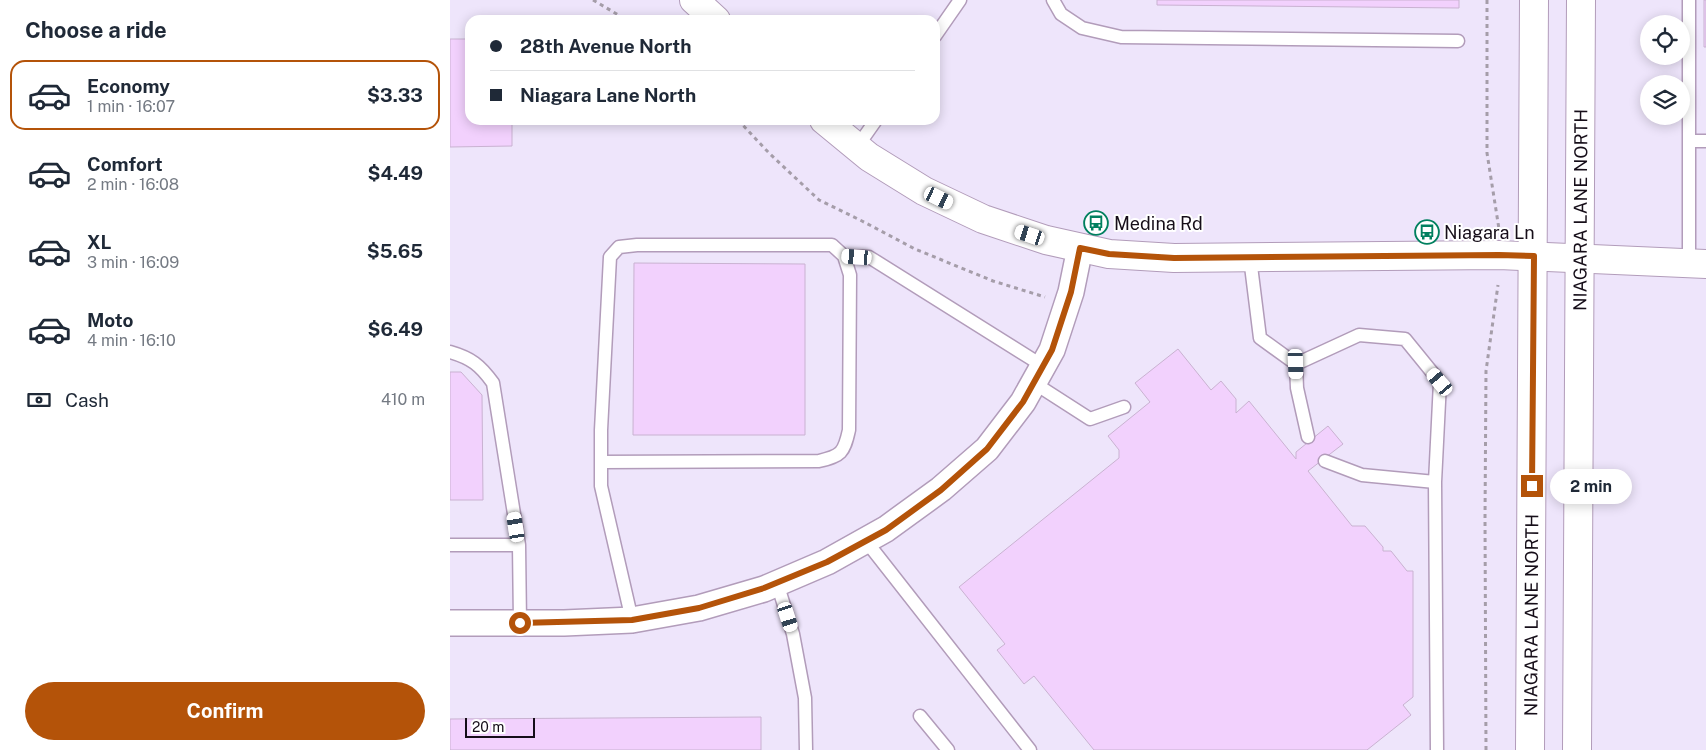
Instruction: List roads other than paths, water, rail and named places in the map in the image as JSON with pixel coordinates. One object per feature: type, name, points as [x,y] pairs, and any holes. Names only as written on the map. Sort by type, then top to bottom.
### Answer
[{"type":"street","points":[[694,0],[710,15]]},
{"type":"street","name":"NIAGARA LANE NORTH","points":[[1530,750],[1534,0]]},
{"type":"street","name":"NIAGARA LANE NORTH","points":[[1577,750],[1581,0]]},
{"type":"street","points":[[830,125],[869,157],[924,191],[983,219],[1046,240],[1109,254],[1174,258],[1499,255],[1697,263]]},
{"type":"street","points":[[450,623],[632,620],[699,608],[777,583],[827,562],[886,530],[941,490],[987,449],[1023,402],[1052,350],[1071,292],[1080,248]]},
{"type":"lane","points":[[940,29],[960,0]]},
{"type":"lane","points":[[1053,0],[1061,14],[1082,28],[1122,37],[1458,41]]},
{"type":"lane","points":[[1689,0],[1690,141],[1697,263]]},
{"type":"lane","points":[[858,148],[873,125]]},
{"type":"lane","points":[[1690,141],[1706,142]]},
{"type":"lane","points":[[601,462],[819,461],[837,457],[846,446],[850,430],[850,275],[844,256],[832,245],[637,245],[619,247],[610,257],[601,430],[601,462],[601,486],[632,620]]},
{"type":"lane","points":[[844,256],[869,258],[1038,375],[1090,419],[1124,407]]},
{"type":"lane","points":[[1250,258],[1260,338],[1296,364]]},
{"type":"lane","points":[[1296,364],[1358,335],[1405,339],[1440,382],[1436,482],[1438,750]]},
{"type":"lane","points":[[450,352],[465,356],[482,367],[493,383],[519,545],[520,623]]},
{"type":"lane","points":[[1296,364],[1296,388],[1308,437]]},
{"type":"lane","points":[[1326,461],[1362,475],[1436,482]]},
{"type":"lane","points":[[866,541],[1030,750]]},
{"type":"lane","points":[[450,545],[519,545]]},
{"type":"lane","points":[[777,583],[793,634],[805,698],[806,750]]},
{"type":"lane","points":[[920,716],[948,750]]},
{"type":"place","name":"Medina Rd","points":[[1096,223]]},
{"type":"place","name":"Niagara Ln","points":[[1427,232]]}]
